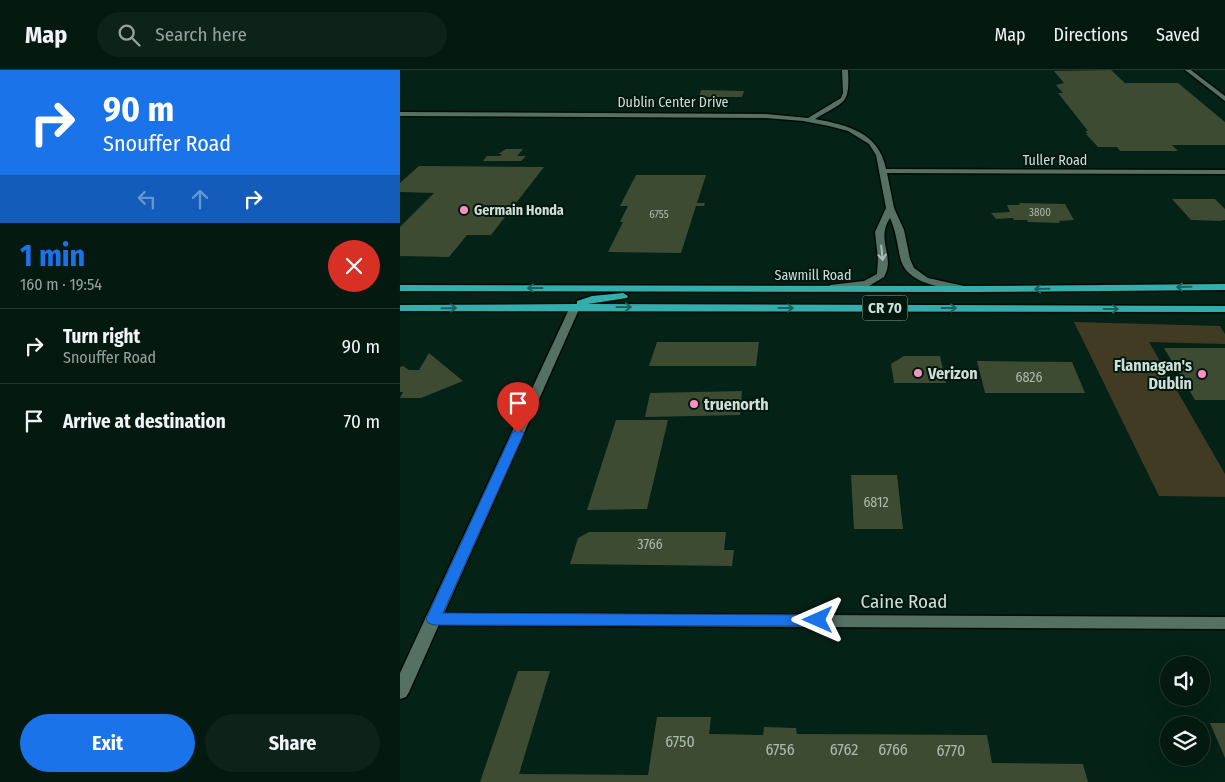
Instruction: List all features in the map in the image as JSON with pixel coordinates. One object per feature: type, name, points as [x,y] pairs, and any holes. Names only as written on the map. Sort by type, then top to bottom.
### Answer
[{"type":"main road","name":"Sawmill Road","points":[[400,288],[974,290],[1225,286]]},
{"type":"main road","points":[[575,307],[592,299],[609,297],[747,289]]},
{"type":"main road","name":"CR 70","points":[[400,308],[1225,309]]},
{"type":"street","points":[[809,120],[843,99],[846,93],[845,70]]},
{"type":"street","points":[[1188,70],[1225,99]]},
{"type":"street","name":"Dublin Center Drive","points":[[400,114],[766,116],[809,120],[845,128],[865,138],[879,151],[890,208],[900,230],[907,265],[913,274],[934,283],[974,290]]},
{"type":"street","name":"Tuller Road","points":[[884,171],[1225,172]]},
{"type":"street","points":[[808,289],[862,284],[880,277],[883,268],[880,230],[889,214],[890,208]]},
{"type":"street","points":[[400,692],[575,307]]},
{"type":"street","name":"Caine Road","points":[[434,619],[1225,623]]},
{"type":"shaded area","points":[[1074,322],[1220,326],[1225,334],[1225,344],[1149,342],[1225,474],[1225,497],[1159,496]]},
{"type":"building","points":[[1111,70],[1125,83],[1178,83],[1225,122],[1225,145],[1172,145],[1178,151],[1120,151],[1117,147],[1098,147],[1086,134],[1088,134],[1085,131],[1088,131],[1058,93],[1063,93],[1056,85],[1064,83],[1054,71]]},
{"type":"building","points":[[701,90],[744,91],[742,97],[699,97]]},
{"type":"building","points":[[506,149],[523,149],[517,156],[526,156],[521,161],[483,161],[487,156],[500,156],[502,154],[498,154]]},
{"type":"building","name":"Germain Honda","points":[[419,166],[544,167],[491,235],[467,235],[449,257],[400,256],[400,227],[434,193],[400,192],[400,183]]},
{"type":"building","points":[[636,175],[706,175],[697,203],[705,203],[704,206],[696,206],[681,253],[608,252],[623,222],[620,222],[628,206],[620,206]]},
{"type":"building","points":[[1172,199],[1215,199],[1225,209],[1225,220],[1191,220]]},
{"type":"building","points":[[1019,203],[1065,204],[1074,220],[1059,221],[1060,223],[1028,222],[1027,220],[1014,220],[1013,218],[996,219],[991,213],[1010,212],[1007,205],[1020,205]]},
{"type":"building","points":[[657,342],[759,342],[756,366],[649,366]]},
{"type":"building","name":"Flannagan's Dublin","points":[[1164,348],[1225,348],[1225,400],[1195,400]]},
{"type":"building","points":[[429,353],[463,381],[421,398],[400,398],[403,392],[400,392],[400,367],[403,366],[409,370],[419,370]]},
{"type":"building","name":"Verizon","points":[[904,356],[940,356],[946,383],[894,383],[891,364]]},
{"type":"building","points":[[977,361],[1072,362],[1085,393],[985,393]]},
{"type":"building","name":"truenorth","points":[[742,391],[740,415],[645,417],[650,393]]},
{"type":"building","points":[[616,420],[668,420],[647,509],[587,510]]},
{"type":"building","points":[[851,475],[897,475],[903,529],[854,529]]},
{"type":"building","points":[[589,532],[726,532],[724,550],[734,550],[732,566],[570,564],[578,538]]},
{"type":"building","points":[[518,671],[550,671],[519,774],[648,775],[657,717],[711,717],[709,734],[763,735],[764,727],[796,728],[797,734],[987,735],[992,763],[1083,764],[1088,782],[480,782]]},
{"type":"building","points":[[1210,723],[1225,723],[1225,758]]},
{"type":"place","name":"Germain Honda","points":[[464,210]]},
{"type":"place","name":"Verizon","points":[[918,373]]},
{"type":"place","name":"Flannagan's Dublin","points":[[1202,374]]},
{"type":"place","name":"truenorth","points":[[694,404]]},
{"type":"route","points":[[518,433],[434,619],[818,620]]}]
